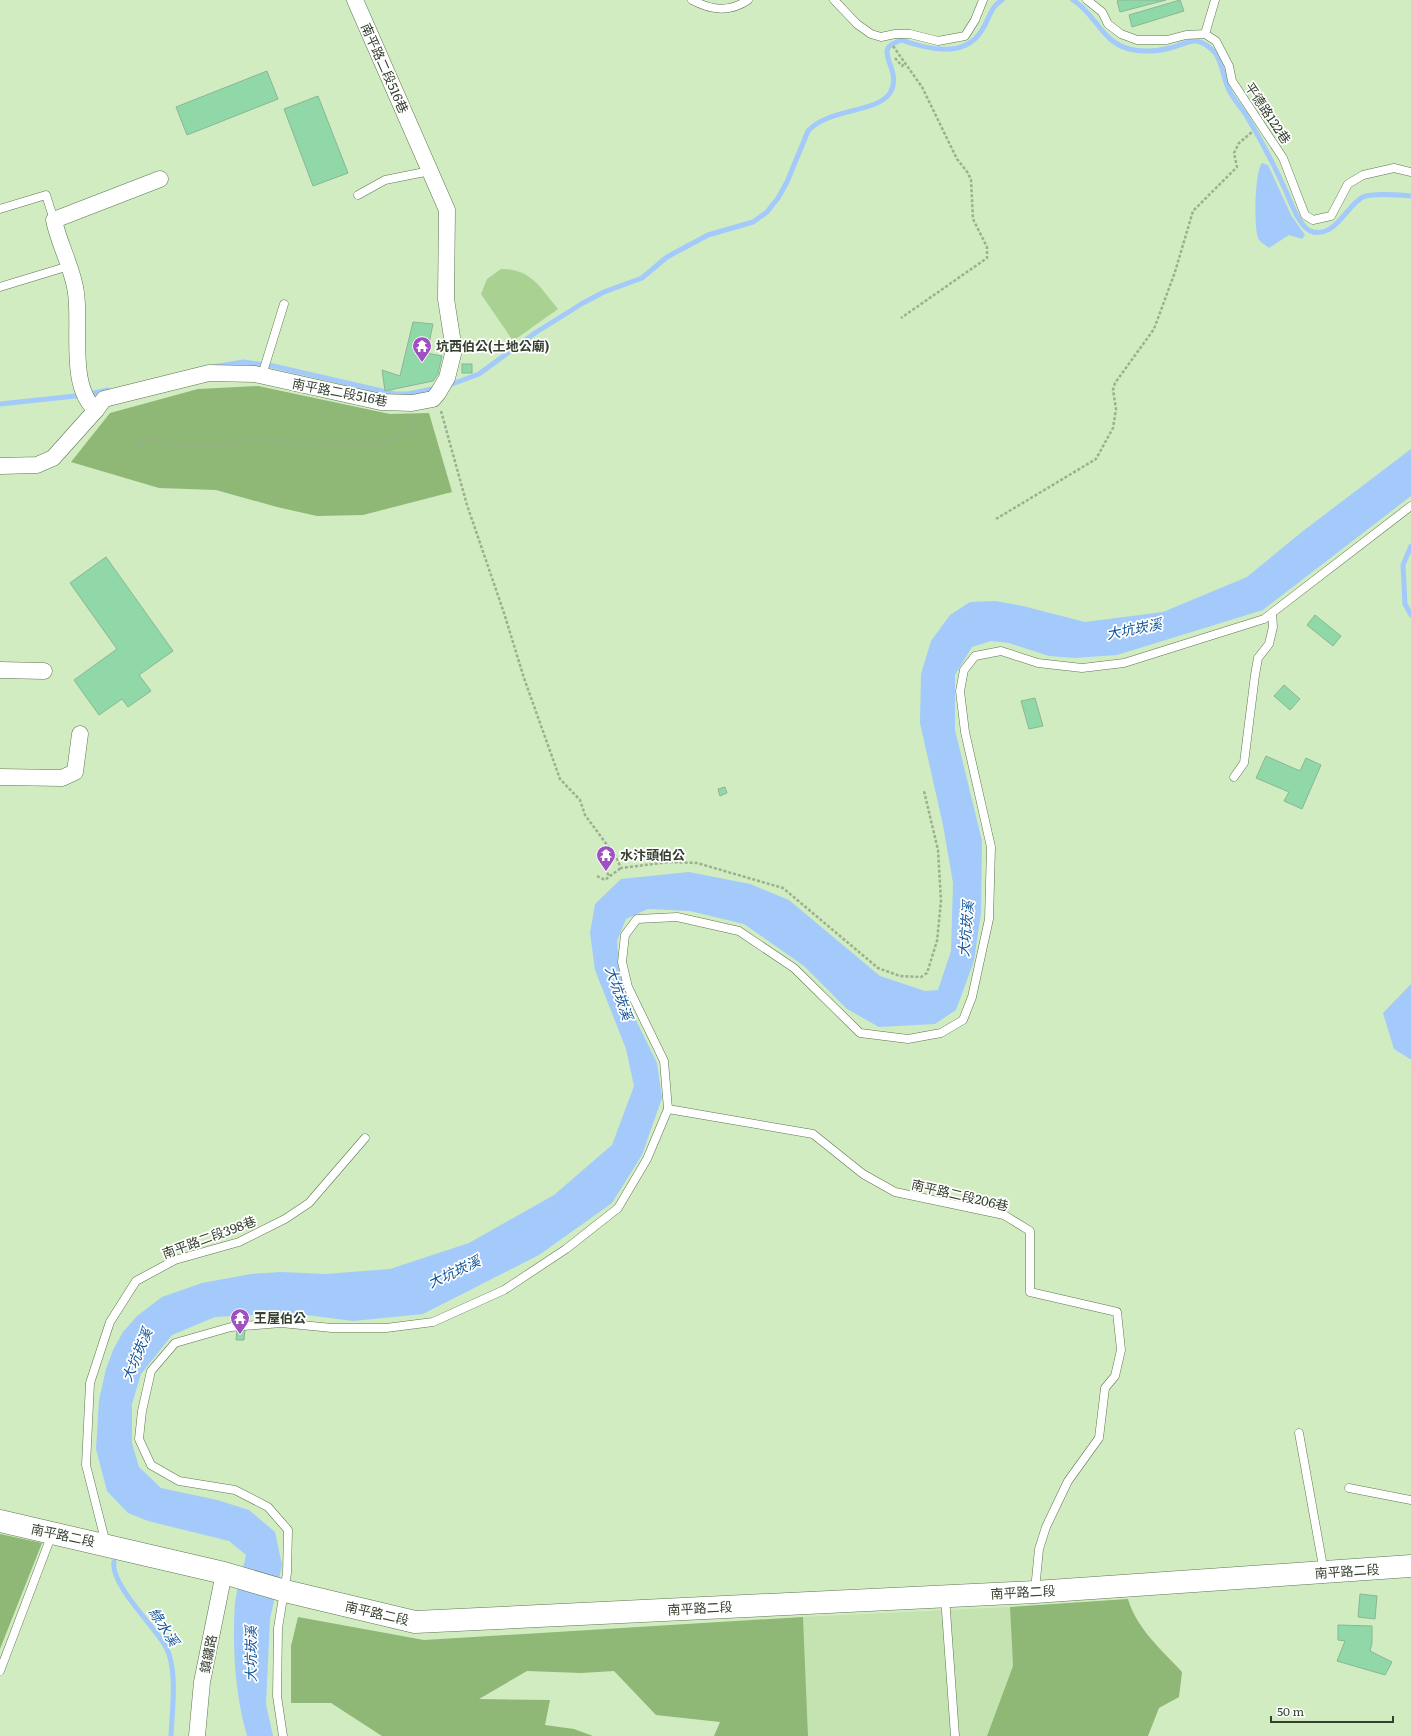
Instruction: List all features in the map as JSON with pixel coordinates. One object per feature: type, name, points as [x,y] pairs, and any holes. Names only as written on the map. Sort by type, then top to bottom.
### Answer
[{"type":"street","name":"南平路二段516巷","points":[[0,466],[37,465],[54,458],[92,407],[104,399],[209,373],[262,375],[381,402],[416,402],[436,396],[447,378],[454,350],[446,299],[447,210],[355,0]]},
{"type":"street","points":[[92,407],[79,382],[76,292],[69,266],[57,234],[54,220],[160,179]]},
{"type":"street","points":[[0,670],[44,671]]},
{"type":"street","points":[[0,777],[62,778],[75,772],[80,734]]},
{"type":"street","name":"南平路二段","points":[[0,1521],[230,1575],[283,1590],[415,1622],[1035,1592],[1411,1566]]},
{"type":"street","name":"鎮鏞路","points":[[197,1736],[202,1682],[230,1575]]},
{"type":"lane","points":[[692,0],[714,10],[739,6],[748,0]]},
{"type":"lane","points":[[834,0],[857,24],[871,34],[881,37],[895,34],[910,34],[938,42],[965,36],[975,20],[983,0]]},
{"type":"lane","points":[[1088,0],[1102,12],[1108,24],[1121,34],[1138,40],[1167,40],[1186,35],[1205,34],[1215,0]]},
{"type":"lane","name":"平德路122巷","points":[[1205,34],[1216,41],[1229,66],[1232,81],[1284,158],[1305,215],[1313,220],[1331,216],[1348,184],[1363,175],[1394,168],[1411,172]]},
{"type":"lane","points":[[358,194],[385,180],[430,171]]},
{"type":"lane","points":[[0,209],[46,194],[54,220]]},
{"type":"lane","points":[[0,287],[69,266]]},
{"type":"lane","points":[[262,375],[284,304]]},
{"type":"lane","points":[[283,1736],[277,1696],[278,1628],[288,1530],[268,1507],[235,1490],[179,1481],[151,1465],[139,1439],[142,1411],[151,1371],[175,1343],[231,1327],[281,1323],[332,1328],[386,1328],[433,1322],[504,1290],[566,1250],[618,1208],[647,1159],[668,1109],[664,1061],[628,987],[622,962],[625,935],[637,919],[677,917],[739,931],[794,968],[860,1033],[908,1039],[941,1033],[963,1020],[972,997],[988,919],[990,846],[965,732],[960,691],[964,670],[975,656],[1001,651],[1038,663],[1082,668],[1124,663],[1264,619],[1411,506]]},
{"type":"lane","points":[[1234,777],[1244,763],[1254,675],[1258,658],[1269,644],[1273,627],[1272,613]]},
{"type":"lane","name":"南平路二段206巷","points":[[668,1109],[813,1134],[863,1174],[895,1192],[1004,1215],[1030,1231],[1030,1292],[1117,1312],[1121,1350],[1115,1376],[1105,1388],[1099,1438],[1068,1481],[1046,1527],[1038,1549],[1035,1592]]},
{"type":"lane","name":"南平路二段398巷","points":[[106,1545],[86,1465],[90,1383],[110,1322],[136,1281],[175,1260],[239,1242],[285,1219],[309,1203],[365,1138]]},
{"type":"lane","points":[[1299,1433],[1324,1573]]},
{"type":"lane","points":[[1349,1488],[1411,1500]]},
{"type":"lane","points":[[0,1670],[53,1533]]},
{"type":"lane","points":[[945,1596],[955,1736]]},
{"type":"path","points":[[898,52],[922,87],[957,159],[971,180],[973,219],[986,247],[987,258],[901,318]]},
{"type":"path","points":[[895,58],[902,66],[905,63]]},
{"type":"path","points":[[996,519],[1096,459],[1113,428],[1116,409],[1113,390],[1115,383],[1154,329],[1175,272],[1193,211],[1237,167],[1234,153],[1239,143],[1251,134]]},
{"type":"path","points":[[436,396],[467,505],[524,678],[560,779],[580,800],[585,815],[616,857],[621,868]]},
{"type":"path","points":[[133,449],[149,439],[190,447],[213,447],[251,440],[358,445],[388,442],[410,430],[416,402]]},
{"type":"path","points":[[597,876],[605,880],[621,868],[637,864],[669,862],[697,863],[783,888],[878,968],[900,976],[921,977],[927,973],[937,942],[941,900],[938,850],[924,791]]},
{"type":"shaded area","points":[[501,269],[520,272],[528,276],[540,287],[558,309],[513,341],[481,294],[487,279]]},
{"type":"shaded area","points":[[258,386],[390,414],[429,413],[452,492],[363,515],[317,516],[277,507],[216,490],[159,488],[71,462],[110,413],[198,389]]},
{"type":"shaded area","points":[[0,1534],[42,1543],[0,1649]]},
{"type":"shaded area","points":[[1128,1599],[1137,1620],[1143,1629],[1182,1672],[1179,1697],[1159,1708],[1148,1736],[987,1736],[1013,1666],[1010,1607]]},
{"type":"shaded area","points":[[1010,1607],[1013,1666],[987,1736],[808,1736],[803,1617]]},
{"type":"shaded area","points":[[298,1617],[424,1640],[803,1617],[808,1736],[714,1736],[720,1722],[656,1715],[614,1671],[581,1673],[527,1671],[479,1699],[550,1700],[545,1725],[574,1729],[593,1736],[382,1736],[331,1703],[291,1703],[291,1646]]},
{"type":"water","points":[[1262,163],[1268,165],[1291,215],[1305,235],[1302,239],[1289,235],[1269,248],[1259,240],[1255,214],[1256,188]]},
{"type":"water","name":"大坑崁溪","points":[[1411,449],[1411,496],[1263,610],[1117,655],[1075,658],[1049,656],[1009,643],[991,641],[972,647],[955,675],[955,730],[982,841],[981,913],[974,961],[956,1010],[935,1024],[879,1027],[847,1009],[804,966],[744,924],[690,911],[648,909],[626,919],[617,941],[620,975],[635,1018],[657,1063],[662,1098],[642,1155],[612,1203],[539,1255],[423,1314],[353,1321],[291,1313],[215,1317],[172,1335],[141,1374],[132,1404],[132,1443],[139,1467],[161,1488],[217,1500],[249,1510],[275,1532],[282,1565],[270,1619],[266,1704],[273,1736],[247,1736],[237,1687],[234,1653],[235,1603],[246,1555],[229,1541],[148,1521],[128,1513],[107,1491],[96,1449],[99,1400],[106,1369],[113,1350],[123,1332],[137,1316],[162,1297],[202,1283],[251,1274],[281,1272],[325,1274],[390,1269],[469,1243],[554,1195],[612,1145],[634,1086],[626,1049],[595,970],[590,933],[595,904],[621,879],[689,872],[750,884],[789,900],[880,976],[925,991],[938,990],[951,951],[953,883],[943,825],[920,723],[921,674],[931,641],[950,615],[970,602],[995,601],[1023,606],[1085,622],[1163,612],[1247,577],[1303,531]]},
{"type":"water","points":[[1411,984],[1410,1059],[1394,1049],[1383,1013]]},
{"type":"building","points":[[1166,0],[1120,12],[1117,1]]},
{"type":"building","points":[[1180,0],[1184,11],[1132,27],[1129,15]]},
{"type":"building","points":[[267,71],[278,99],[187,135],[176,107]]},
{"type":"building","points":[[318,96],[348,173],[313,186],[284,109]]},
{"type":"building","name":"坑西伯公(土地公廟)","points":[[413,322],[433,324],[427,353],[442,356],[438,374],[433,381],[385,391],[382,370],[400,376]]},
{"type":"building","points":[[462,364],[472,364],[472,373],[462,373]]},
{"type":"building","points":[[106,557],[173,651],[139,675],[151,691],[128,707],[122,699],[99,715],[74,680],[117,649],[70,583]]},
{"type":"building","points":[[1315,615],[1341,636],[1333,646],[1307,625]]},
{"type":"building","points":[[1284,685],[1300,699],[1290,710],[1274,696]]},
{"type":"building","points":[[1035,698],[1043,726],[1029,729],[1021,701]]},
{"type":"building","points":[[1266,756],[1300,771],[1306,758],[1321,765],[1302,809],[1284,801],[1289,792],[1256,778]]},
{"type":"building","points":[[725,787],[727,793],[720,796],[718,789]]},
{"type":"building","name":"王屋伯公","points":[[237,1330],[245,1330],[244,1340],[236,1340]]},
{"type":"building","points":[[1360,1594],[1377,1596],[1375,1619],[1358,1617]]},
{"type":"building","points":[[1338,1625],[1372,1626],[1372,1643],[1370,1651],[1392,1662],[1385,1675],[1337,1661],[1345,1641],[1338,1640]]},
{"type":"waterway","points":[[447,386],[479,374],[535,333],[583,303],[604,292],[642,278],[667,257],[708,235],[753,222],[767,212],[778,198],[787,182],[808,131],[828,118],[875,104],[884,99],[890,93],[894,80],[887,52],[890,45],[901,40],[922,46],[945,49],[966,45],[975,39],[982,30],[995,6],[1002,0]]},
{"type":"waterway","points":[[1073,0],[1089,14],[1107,36],[1123,47],[1138,51],[1152,51],[1196,41],[1204,44],[1214,52],[1220,63],[1225,81],[1231,93],[1256,133],[1299,220],[1308,230],[1313,232],[1328,230],[1340,220],[1357,201],[1363,197],[1379,195],[1411,196]]},
{"type":"waterway","points":[[213,367],[243,362],[273,366],[395,394],[408,394],[437,388]]},
{"type":"waterway","points":[[0,404],[85,395],[108,390]]},
{"type":"waterway","points":[[1411,546],[1403,565],[1405,604],[1411,615]]},
{"type":"waterway","name":"綠水溪","points":[[114,1562],[115,1571],[119,1582],[134,1605],[166,1647],[170,1656],[173,1679],[171,1736]]},
{"type":"place","name":"坑西伯公(土地公廟)","points":[[422,363]]},
{"type":"place","name":"水汴頭伯公","points":[[606,872]]},
{"type":"place","name":"王屋伯公","points":[[240,1335]]}]
